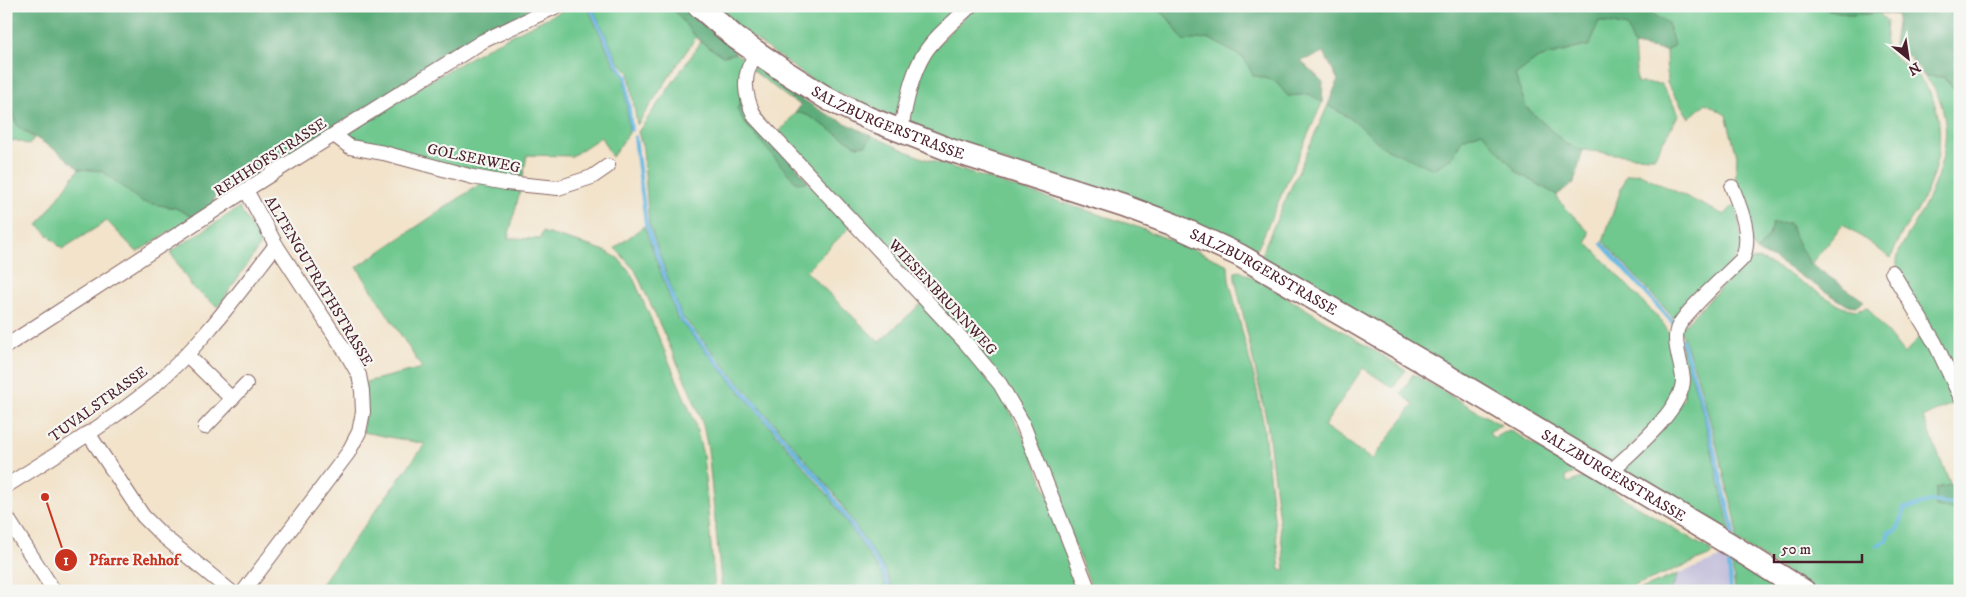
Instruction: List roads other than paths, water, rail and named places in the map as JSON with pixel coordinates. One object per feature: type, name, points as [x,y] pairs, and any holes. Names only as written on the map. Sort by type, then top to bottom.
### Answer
[{"type":"main road","name":"SALZBURGERSTRASSE","points":[[699,6],[757,54],[828,99],[900,132],[1124,206],[1214,243],[1285,280],[1804,591]]},
{"type":"street","name":"REHHOFSTRASSE","points":[[6,346],[246,190],[483,41],[557,6]]},
{"type":"street","points":[[900,132],[915,72],[925,53],[939,36],[970,6]]},
{"type":"street","name":"WIESENBRUNNWEG","points":[[757,54],[751,61],[746,73],[745,90],[748,103],[755,117],[966,342],[1000,384],[1025,431],[1089,591]]},
{"type":"street","name":"GOLSERWEG","points":[[334,135],[350,147],[384,153],[506,184],[558,188],[592,177],[608,166]]},
{"type":"street","points":[[1609,473],[1649,434],[1675,405],[1681,393],[1683,380],[1676,340],[1677,330],[1690,310],[1743,258],[1747,234],[1732,187]]},
{"type":"street","name":"ALTENGUTRATHSTRASSE","points":[[244,591],[348,453],[359,432],[363,412],[359,375],[276,246],[246,190]]},
{"type":"street","name":"TUVALSTRASSE","points":[[6,486],[88,433],[151,388],[187,355],[276,246]]},
{"type":"street","points":[[1892,272],[1936,343],[1960,396]]},
{"type":"street","points":[[187,355],[232,398]]},
{"type":"street","points":[[205,427],[246,384]]},
{"type":"street","points":[[88,433],[143,516],[162,535],[230,591]]},
{"type":"street","points":[[6,516],[54,591]]},
{"type":"waterway","points":[[590,6],[616,62],[626,77],[631,130]]},
{"type":"waterway","points":[[635,137],[646,224],[683,322],[827,489],[882,570],[890,591]]},
{"type":"waterway","points":[[1602,244],[1675,325]]},
{"type":"waterway","points":[[1682,340],[1703,406],[1733,528],[1733,535]]},
{"type":"waterway","points":[[1878,545],[1886,541],[1889,532],[1899,527],[1904,508],[1914,507],[1930,501],[1960,505]]},
{"type":"waterway","points":[[1729,564],[1731,591]]},
{"type":"place","name":"Pfarre Rehhof","points":[[45,497]]}]
